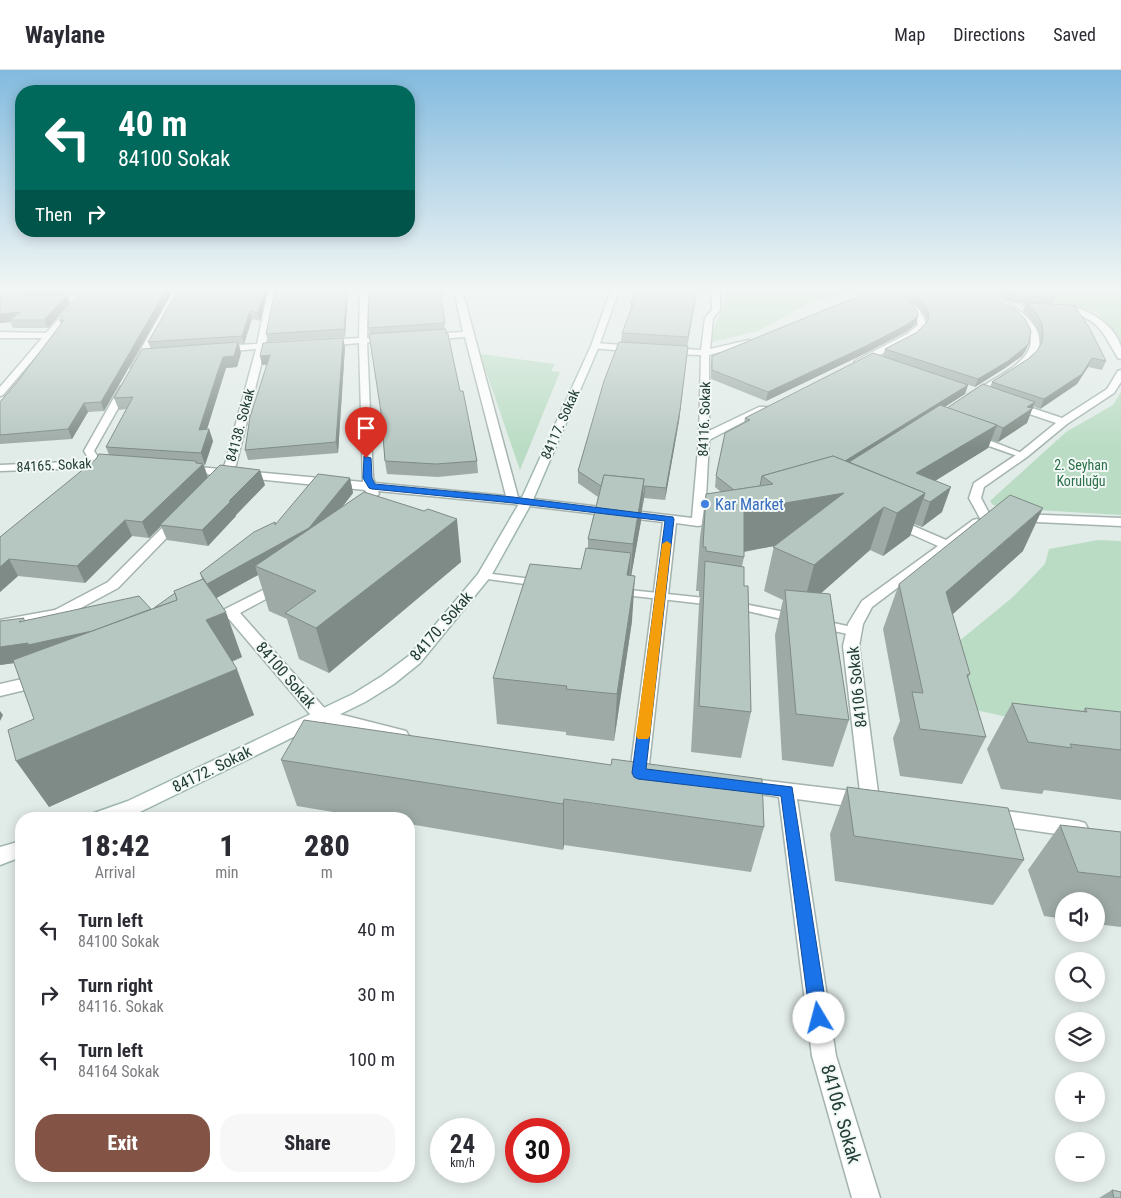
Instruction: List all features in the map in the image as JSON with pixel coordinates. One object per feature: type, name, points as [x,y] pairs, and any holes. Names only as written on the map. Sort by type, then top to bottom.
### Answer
[{"type":"street","points":[[0,393],[42,343]]},
{"type":"street","points":[[75,480],[97,463],[90,452],[153,343]]},
{"type":"street","name":"84138. Sokak","points":[[225,472],[230,465],[261,343]]},
{"type":"street","points":[[316,343],[322,343]]},
{"type":"street","points":[[363,343],[367,478],[372,486],[374,496],[367,503]]},
{"type":"street","points":[[471,343],[520,501]]},
{"type":"street","name":"84117. Sokak","points":[[520,501],[596,343]]},
{"type":"street","name":"84116. Sokak","points":[[698,522],[704,438],[706,343]]},
{"type":"street","points":[[595,346],[705,353],[750,343]]},
{"type":"street","points":[[852,366],[897,343]]},
{"type":"street","points":[[962,402],[1028,358],[1033,352],[1035,343]]},
{"type":"street","points":[[1112,343],[1121,356]]},
{"type":"street","points":[[212,350],[279,345]]},
{"type":"street","points":[[870,357],[888,363]]},
{"type":"street","points":[[1121,373],[1111,391],[1063,422],[1023,455],[978,485],[975,498],[994,517],[1067,518],[1121,522]]},
{"type":"street","points":[[1003,401],[1063,422]]},
{"type":"street","points":[[704,438],[774,404]]},
{"type":"street","name":"84165. Sokak","points":[[0,468],[97,463],[127,465]]},
{"type":"street","points":[[176,468],[520,501],[698,522],[735,516]]},
{"type":"street","points":[[211,486],[225,472]]},
{"type":"street","name":"84170. Sokak","points":[[321,716],[359,698],[388,680],[414,658],[484,576],[520,501]]},
{"type":"street","points":[[0,625],[59,614],[113,585],[190,507]]},
{"type":"street","name":"84106 Sokak","points":[[870,800],[851,646],[852,631],[857,617],[867,604],[947,545],[994,517]]},
{"type":"street","points":[[885,518],[947,545]]},
{"type":"street","points":[[638,773],[670,519]]},
{"type":"street","points":[[212,620],[288,582],[294,575]]},
{"type":"street","name":"84100 Sokak","points":[[231,612],[321,716],[421,742]]},
{"type":"street","points":[[0,690],[57,676]]},
{"type":"street","name":"84172. Sokak","points":[[120,812],[321,716]]},
{"type":"street","points":[[619,770],[658,776]]},
{"type":"street","points":[[728,784],[889,803]]},
{"type":"street","name":"84106. Sokak","points":[[787,791],[824,1056],[866,1198]]},
{"type":"street","points":[[976,815],[1092,831]]},
{"type":"street","points":[[0,856],[15,851]]},
{"type":"lane","points":[[968,436],[1023,455]]},
{"type":"lane","points":[[484,576],[553,584]]},
{"type":"lane","points":[[611,591],[748,608],[852,631]]},
{"type":"green space","points":[[480,354],[555,364],[551,371],[560,372],[520,470]]},
{"type":"green space","name":"2. Seyhan Koruluğu","points":[[1121,392],[1121,515],[1005,508],[993,505],[990,501],[1066,432],[1113,405]]},
{"type":"green space","points":[[1098,540],[1121,541],[1121,723],[1044,725],[980,711],[961,698],[958,642],[1013,597],[1045,564],[1049,549]]},
{"type":"building","points":[[47,343],[135,343],[101,402],[84,403],[68,429],[0,435],[0,402]]},
{"type":"building","points":[[238,343],[234,356],[223,357],[218,371],[199,430],[209,429],[201,453],[106,447],[133,397],[114,398],[142,349]]},
{"type":"building","points":[[263,343],[343,343],[336,442],[245,450],[250,417],[270,355],[260,356]]},
{"type":"building","points":[[370,343],[450,343],[460,391],[463,391],[477,461],[436,464],[385,461],[381,412]]},
{"type":"building","points":[[619,343],[688,346],[680,410],[666,488],[645,486],[642,498],[644,479],[604,475],[601,486],[578,471],[604,381]]},
{"type":"building","points":[[745,343],[872,343],[768,392],[712,370],[712,356]]},
{"type":"building","points":[[897,343],[1029,343],[1008,361],[978,379],[885,349]]},
{"type":"building","points":[[1097,343],[1106,361],[1092,358],[1082,374],[1044,399],[992,382],[1028,359],[1037,351],[1041,344]]},
{"type":"building","points":[[873,353],[968,385],[845,461],[833,456],[762,476],[760,486],[734,490],[716,476],[725,433],[750,420],[745,418]]},
{"type":"building","points":[[983,384],[1035,402],[1027,407],[1033,408],[1003,428],[947,408]]},
{"type":"building","points":[[940,405],[997,425],[916,473],[951,487],[930,502],[923,499],[925,493],[849,462]]},
{"type":"building","points":[[99,454],[196,461],[196,463],[203,464],[142,522],[125,520],[77,566],[9,559],[0,567],[0,537],[96,459]]},
{"type":"building","points":[[833,456],[925,493],[897,513],[884,507],[814,565],[773,547],[844,493],[744,510],[744,557],[706,551],[706,547],[703,547],[706,494],[773,484],[762,476]]},
{"type":"building","points":[[220,465],[260,470],[202,530],[160,525]]},
{"type":"building","points":[[318,474],[350,478],[309,528],[207,584],[200,573],[254,532],[275,522],[275,525]]},
{"type":"building","points":[[604,475],[644,479],[633,544],[588,539]]},
{"type":"building","points":[[364,492],[424,511],[428,509],[457,519],[316,628],[285,613],[316,591],[255,566]]},
{"type":"building","points":[[1010,495],[1043,508],[946,592],[970,674],[967,675],[986,737],[920,729],[912,692],[923,693],[899,584]]},
{"type":"building","points":[[586,548],[631,553],[627,575],[635,576],[617,694],[566,689],[567,686],[493,678],[530,564],[581,569]]},
{"type":"building","points":[[705,561],[744,567],[744,586],[748,586],[751,712],[699,706]]},
{"type":"building","points":[[203,579],[226,612],[206,620],[237,669],[16,761],[8,730],[34,719],[13,660],[177,600],[174,591]]},
{"type":"building","points":[[785,590],[830,594],[849,720],[796,714]]},
{"type":"building","points":[[175,593],[177,600],[154,608]]},
{"type":"building","points":[[139,596],[151,609],[92,631],[28,645],[28,643],[0,647],[0,621],[24,618],[19,622]]},
{"type":"building","points":[[1012,703],[1087,712],[1085,708],[1121,712],[1121,750],[1070,744],[1072,748],[1028,742]]},
{"type":"building","points":[[304,720],[611,765],[612,759],[762,779],[764,827],[564,799],[563,804],[281,760]]},
{"type":"building","points":[[847,787],[1008,808],[1024,860],[854,836]]},
{"type":"building","points":[[1060,825],[1121,832],[1121,877],[1078,872]]},
{"type":"building","points":[[1112,1190],[1121,1192],[1121,1198],[1114,1198]]},
{"type":"slow traffic","points":[[643,736],[667,544]]},
{"type":"place","name":"Kar Market","points":[[705,504]]},
{"type":"route","points":[[366,458],[367,478],[372,486],[513,500],[670,519],[638,773],[787,791],[819,1018]]}]
